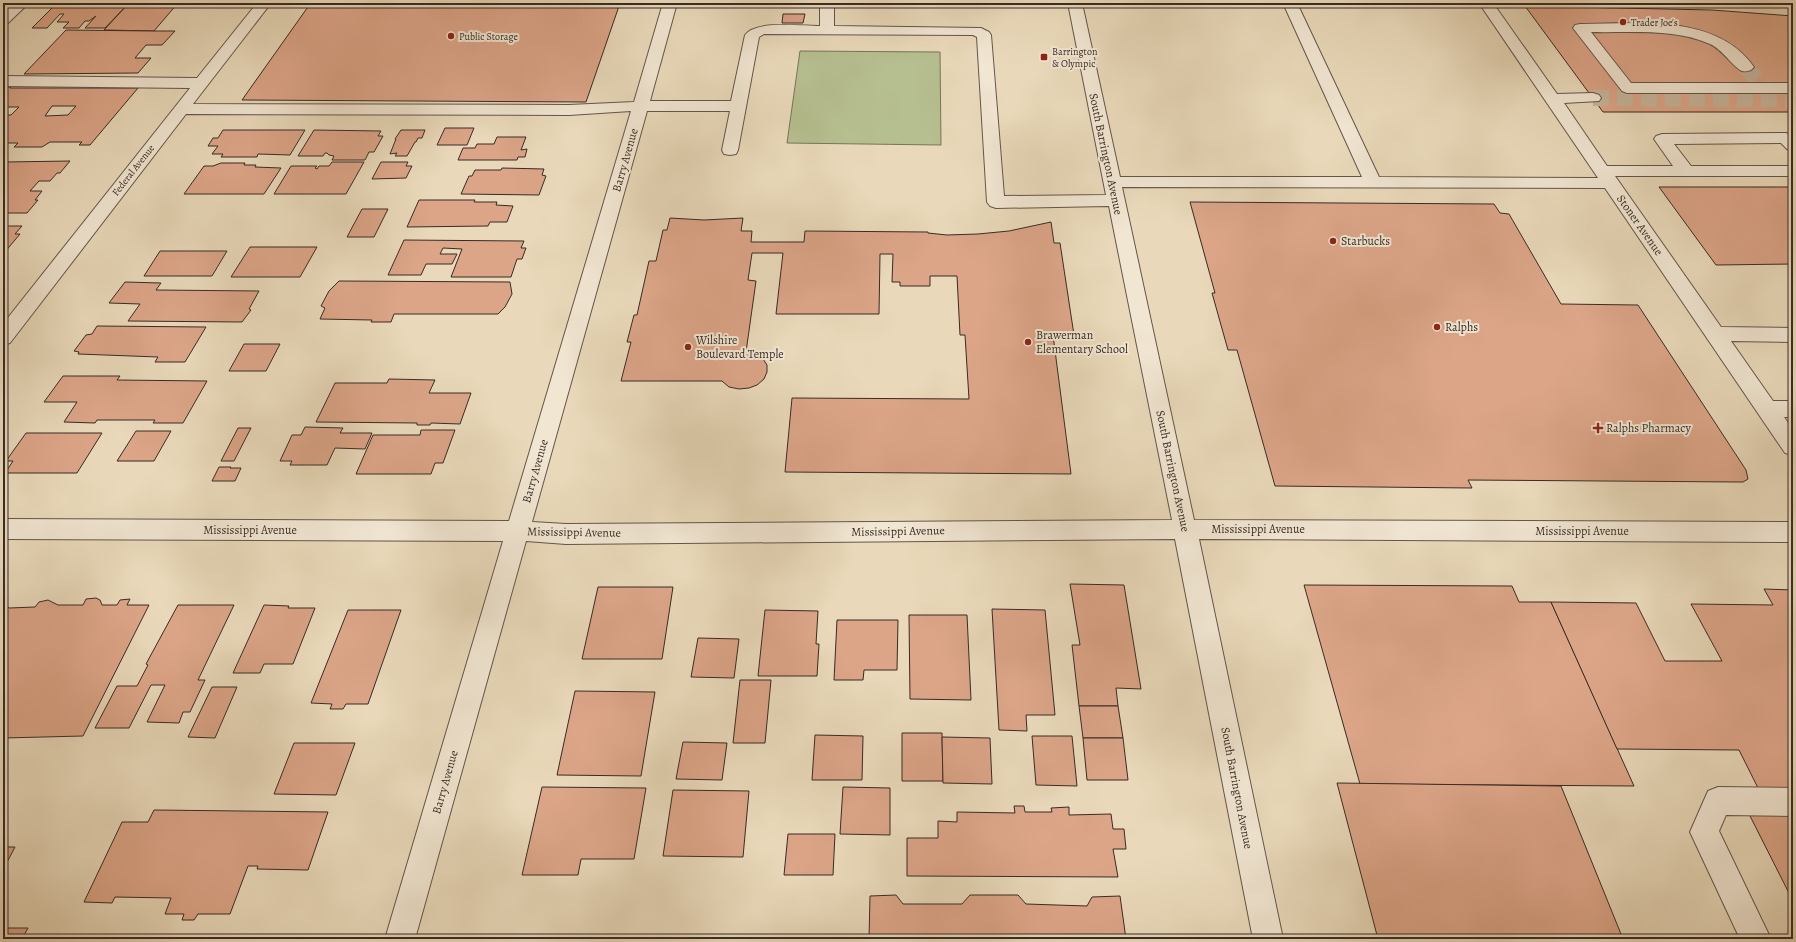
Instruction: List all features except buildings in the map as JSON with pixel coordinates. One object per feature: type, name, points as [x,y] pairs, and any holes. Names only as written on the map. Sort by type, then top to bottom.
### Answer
[{"type":"street","points":[[3,20],[22,3]]},
{"type":"street","name":"Federal Avenue","points":[[3,338],[264,3]]},
{"type":"street","name":"Barry Avenue","points":[[400,939],[670,3]]},
{"type":"street","points":[[827,3],[827,30]]},
{"type":"street","name":"South Barrington Avenue","points":[[1074,3],[1185,529],[1268,939]]},
{"type":"street","points":[[1290,3],[1372,183]]},
{"type":"street","name":"Stoner Avenue","points":[[1486,3],[1793,447]]},
{"type":"street","points":[[1746,67],[1731,51],[1715,41],[1678,30],[1580,28],[1627,88],[1793,88]]},
{"type":"street","points":[[730,150],[752,35],[761,30],[976,31],[984,35],[996,202],[1114,191],[1606,177],[1686,171],[1793,171]]},
{"type":"street","points":[[3,81],[202,83]]},
{"type":"street","points":[[1552,99],[1593,98]]},
{"type":"street","points":[[181,109],[569,110],[640,106],[739,106]]},
{"type":"street","points":[[1686,171],[1662,139],[1786,138],[1793,146]]},
{"type":"street","points":[[1714,334],[1793,335]]},
{"type":"street","points":[[1767,409],[1793,409]]},
{"type":"street","name":"Mississippi Avenue","points":[[3,529],[518,531],[566,534],[1185,529],[1793,532]]},
{"type":"street","points":[[1756,939],[1704,832],[1718,801],[1793,802]]},
{"type":"green space","points":[[800,51],[940,52],[941,145],[787,143]]},
{"type":"tunnel","points":[[1746,67],[1775,99]]},
{"type":"tunnel","points":[[1593,98],[1775,99]]},
{"type":"tunnel","points":[[1775,99],[1793,99]]},
{"type":"place","name":"Trader Joe's","points":[[1623,22]]},
{"type":"place","name":"Public Storage","points":[[451,36]]},
{"type":"place","name":"Barrington & Olympic","points":[[1044,57]]},
{"type":"place","name":"Starbucks","points":[[1333,241]]},
{"type":"place","name":"Ralphs","points":[[1437,327]]},
{"type":"place","name":"Brawerman Elementary School","points":[[1028,342]]},
{"type":"place","name":"Wilshire Boulevard Temple","points":[[688,347]]},
{"type":"place","name":"Ralphs Pharmacy","points":[[1598,428]]}]
